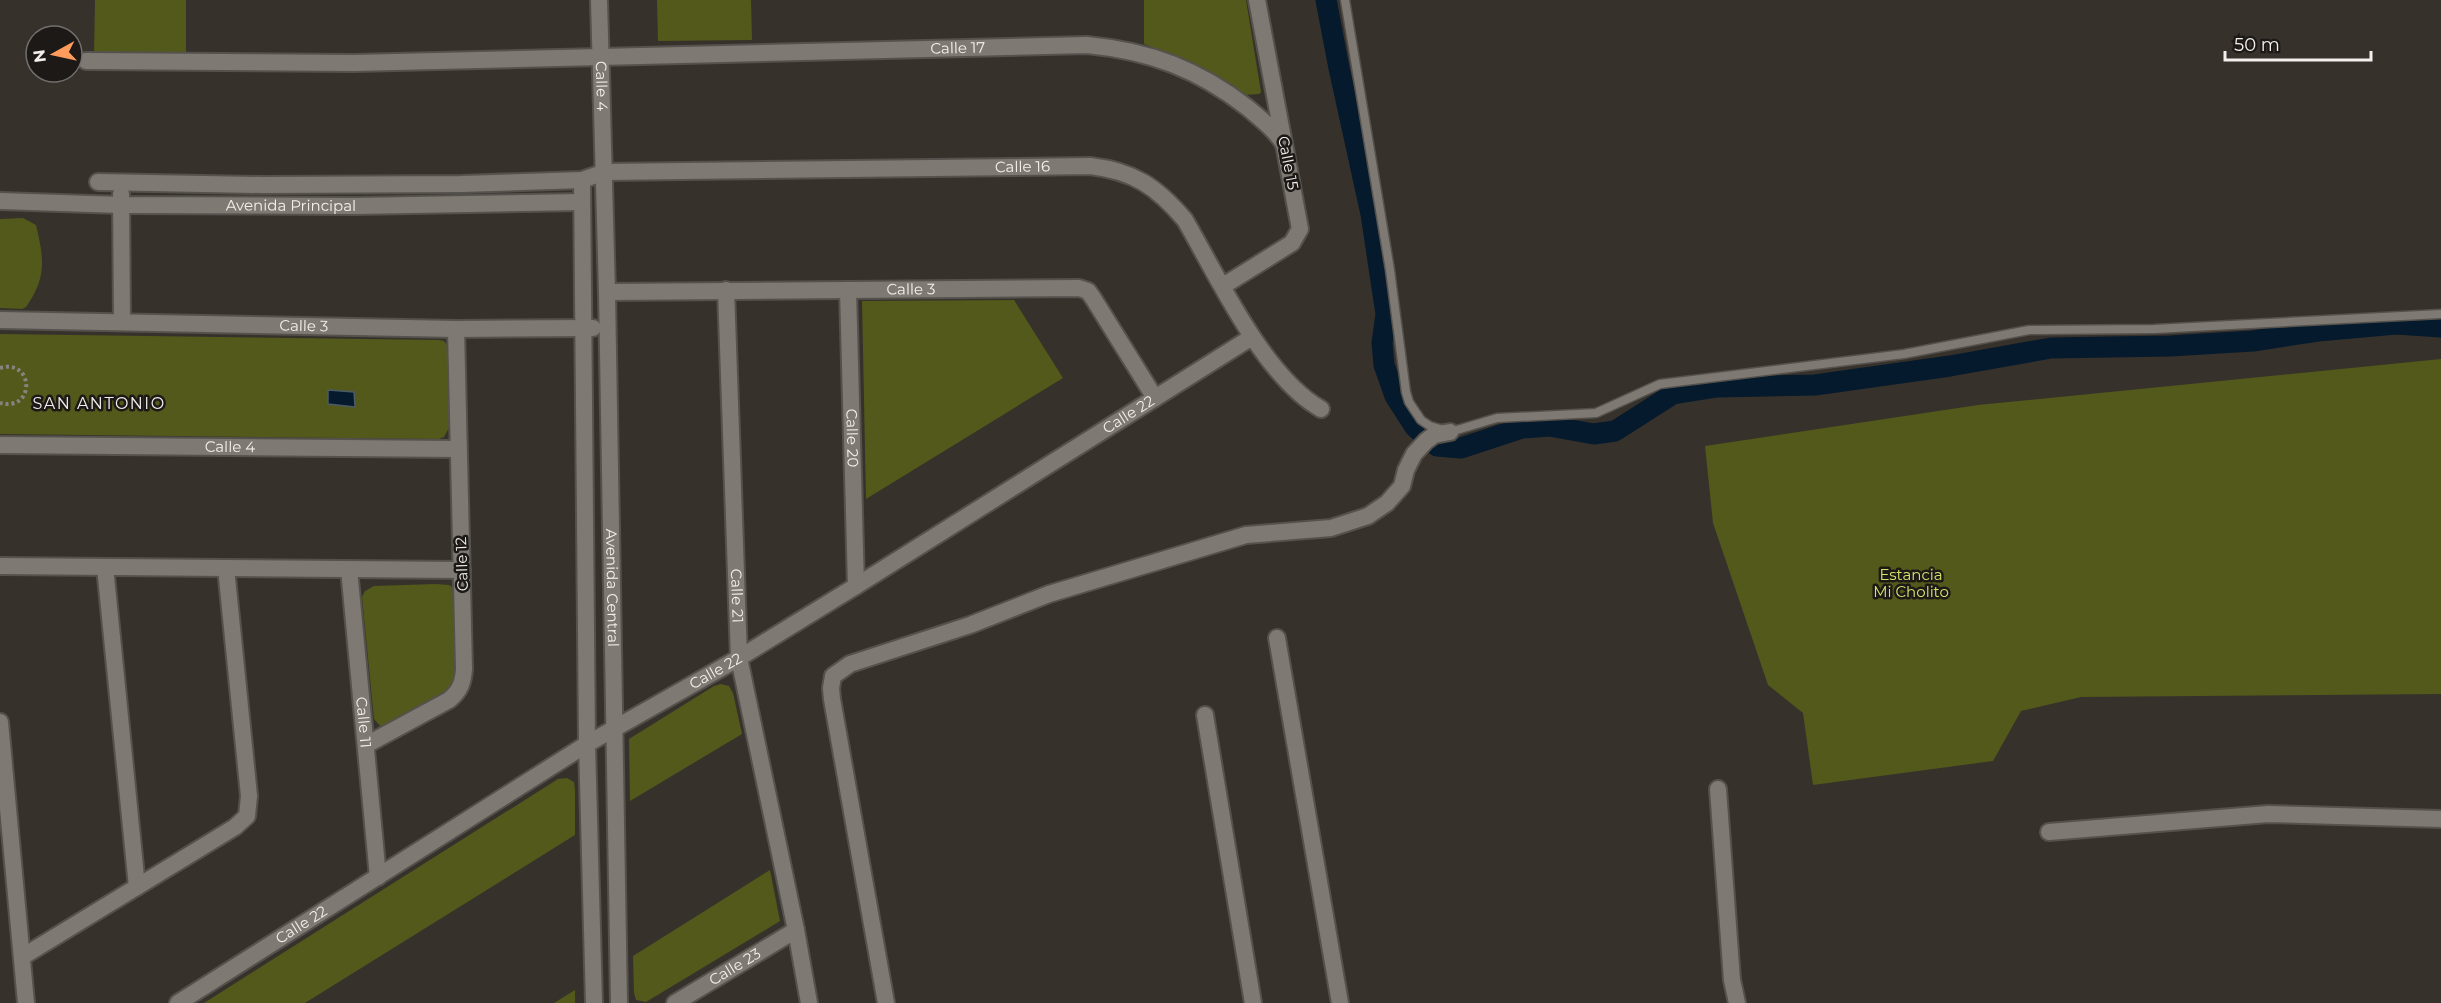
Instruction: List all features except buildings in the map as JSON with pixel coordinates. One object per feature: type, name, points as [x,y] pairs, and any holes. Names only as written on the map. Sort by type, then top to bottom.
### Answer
[{"type":"street","name":"Calle 4","points":[[599,0],[605,172]]},
{"type":"street","name":"Calle 15","points":[[1223,286],[1284,249],[1299,234],[1257,0]]},
{"type":"street","name":"Calle 17","points":[[86,61],[354,63],[1105,46],[1168,61],[1210,82],[1264,120],[1284,144]]},
{"type":"street","name":"Calle 16","points":[[605,172],[1090,166],[1113,169],[1135,177],[1166,199],[1185,220],[1252,336],[1290,387],[1321,409]]},
{"type":"street","name":"Avenida Principal","points":[[98,182],[261,185],[582,180],[605,172]]},
{"type":"street","name":"Avenida Central","points":[[605,172],[619,1003]]},
{"type":"street","name":"Avenida Central","points":[[582,180],[587,744],[594,1003]]},
{"type":"street","points":[[122,183],[122,322]]},
{"type":"street","name":"Avenida Principal","points":[[0,201],[121,205],[355,206],[582,202]]},
{"type":"street","name":"Calle 3","points":[[607,292],[1073,287],[1088,291],[1155,398]]},
{"type":"street","name":"Calle 21","points":[[726,290],[740,658],[809,1003]]},
{"type":"street","name":"Calle 20","points":[[848,290],[856,586]]},
{"type":"street","name":"Calle 3","points":[[0,320],[456,329],[608,328]]},
{"type":"street","name":"Calle 12","points":[[366,745],[449,700],[460,688],[464,669],[456,329]]},
{"type":"street","name":"Calle 22","points":[[178,1003],[587,744],[740,658],[1252,336]]},
{"type":"street","points":[[886,1003],[832,699],[833,676],[850,664],[970,625],[1049,594],[1117,573],[1246,535],[1331,528],[1368,516],[1387,503],[1402,486],[1406,470],[1414,454],[1436,436]]},
{"type":"street","name":"Calle 4","points":[[0,445],[458,449]]},
{"type":"street","points":[[0,566],[462,570]]},
{"type":"street","points":[[105,567],[137,886]]},
{"type":"street","points":[[22,957],[235,827],[247,816],[249,796],[226,568]]},
{"type":"street","name":"Calle 11","points":[[349,569],[378,877]]},
{"type":"street","points":[[1277,638],[1340,1003]]},
{"type":"street","points":[[1205,715],[1253,1003]]},
{"type":"street","points":[[0,722],[26,1003]]},
{"type":"street","points":[[1718,789],[1732,980],[1737,1003]]},
{"type":"street","points":[[2049,832],[2268,814],[2441,819]]},
{"type":"street","name":"Calle 23","points":[[675,1003],[796,930]]},
{"type":"lane","points":[[1345,0],[1390,270],[1406,392],[1409,402],[1421,420],[1431,426],[1436,436],[1497,417],[1596,413],[1660,384],[1904,354],[2029,330],[2154,329],[2441,314]]},
{"type":"path","points":[[0,368],[17,369],[25,377],[27,386],[19,401],[11,405],[0,404]]},
{"type":"green space","points":[[95,0],[186,0],[186,52],[94,53]]},
{"type":"green space","points":[[657,0],[751,0],[752,40],[658,41]]},
{"type":"green space","points":[[1144,0],[1246,0],[1261,92],[1244,95],[1191,62],[1144,44]]},
{"type":"green space","points":[[23,218],[36,225],[42,258],[41,277],[26,307],[22,309],[0,308],[0,219]]},
{"type":"green space","points":[[1014,300],[1063,378],[866,499],[862,301]]},
{"type":"green space","points":[[0,334],[444,341],[448,347],[449,428],[444,437],[439,439],[0,434]]},
{"type":"green space","name":"Estancia Mi Cholito","points":[[2441,359],[2441,694],[2081,697],[2021,711],[1993,761],[1813,785],[1803,713],[1768,685],[1713,523],[1705,446],[1978,405]]},
{"type":"green space","points":[[449,585],[455,589],[459,678],[454,689],[382,728],[374,719],[362,597],[365,591],[374,586]]},
{"type":"green space","points":[[721,684],[729,686],[733,693],[742,734],[630,801],[629,739],[714,686]]},
{"type":"green space","points":[[567,778],[574,782],[575,835],[305,1003],[204,1003],[558,779]]},
{"type":"green space","points":[[770,870],[780,921],[646,1002],[636,1000],[633,956]]},
{"type":"green space","points":[[575,990],[575,1003],[554,1003]]},
{"type":"water","points":[[328,390],[354,392],[355,407],[328,404]]},
{"type":"waterway","points":[[1326,0],[1371,214],[1386,314],[1382,343],[1384,365],[1395,396],[1415,427],[1437,446],[1461,448],[1522,428],[1549,426],[1594,434],[1615,431],[1673,394],[1717,387],[1815,385],[1950,366],[2051,348],[2170,346],[2253,341],[2318,331],[2396,324],[2441,327]]},
{"type":"district","name":"SAN ANTONIO","points":[[99,403]]}]
